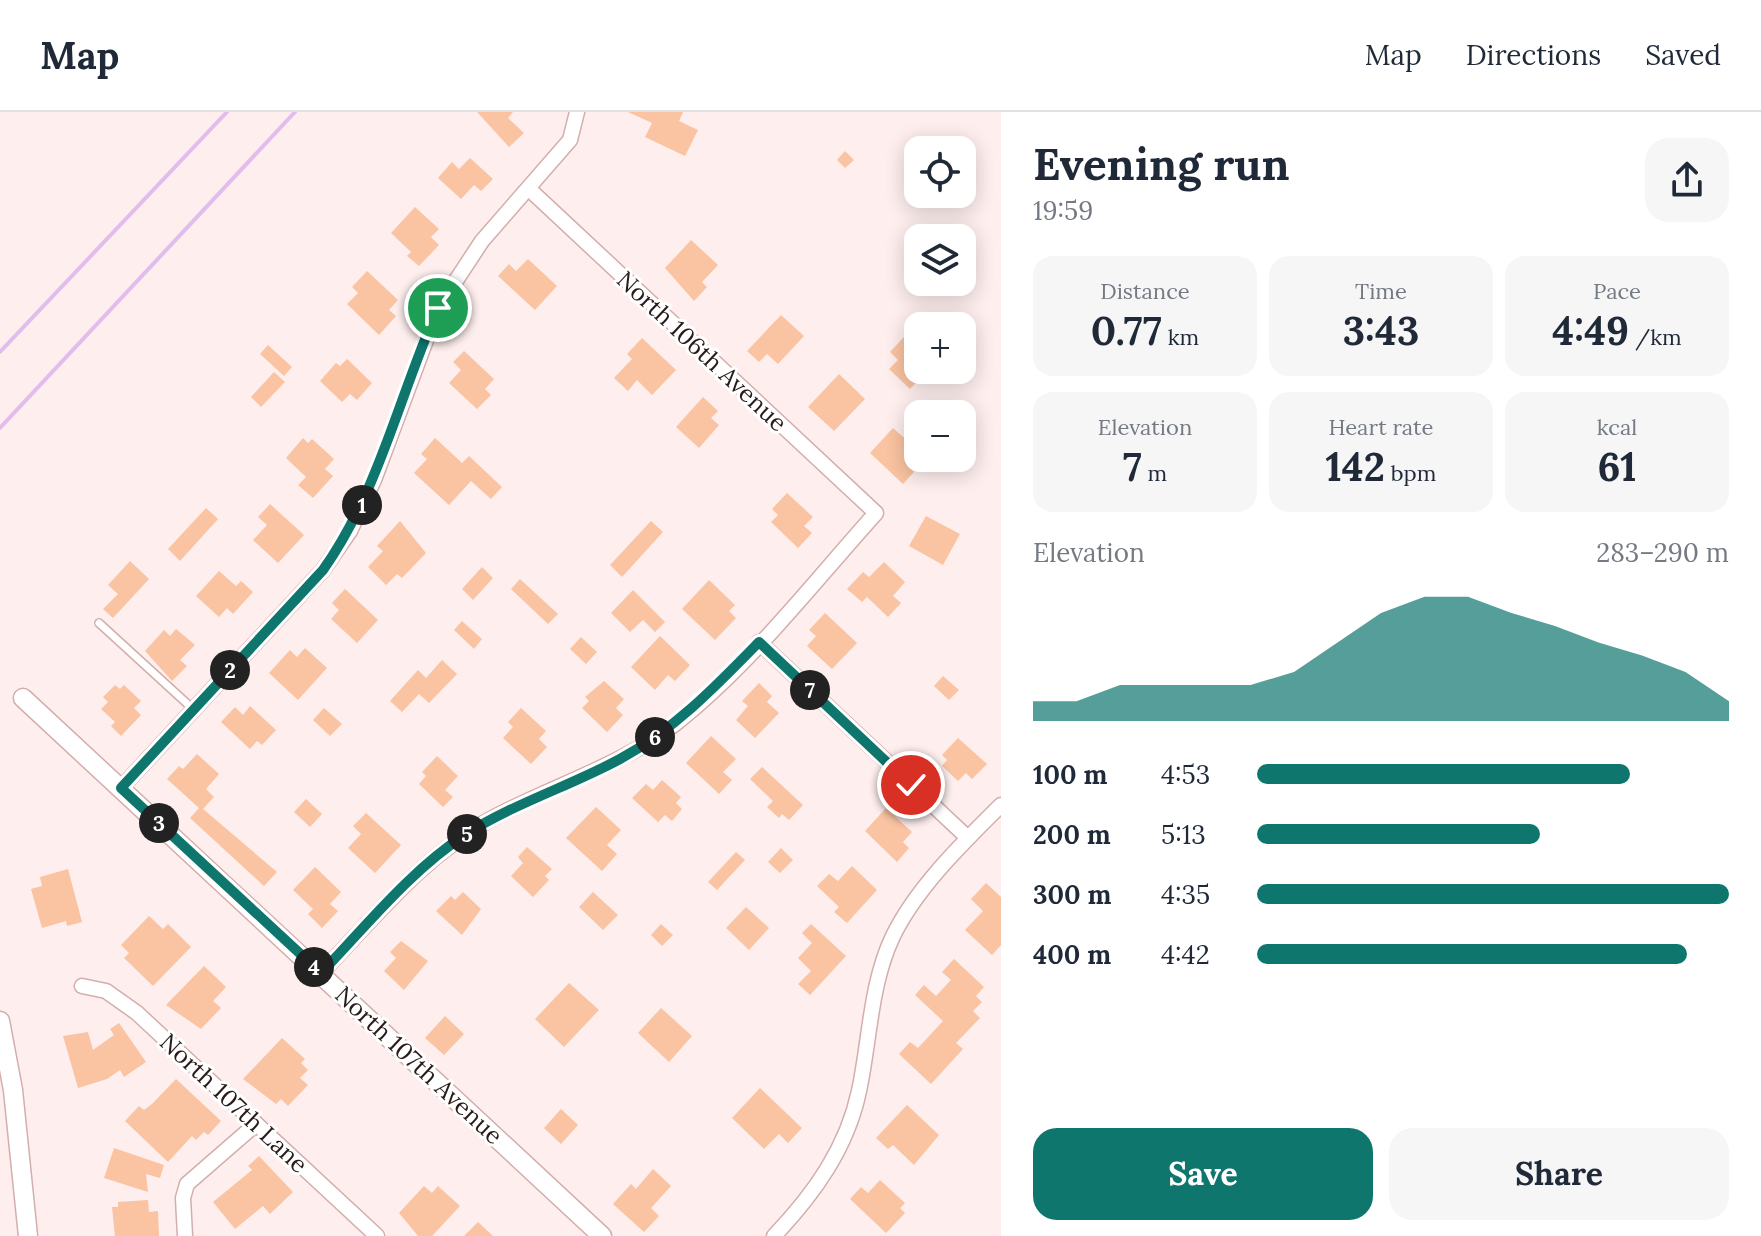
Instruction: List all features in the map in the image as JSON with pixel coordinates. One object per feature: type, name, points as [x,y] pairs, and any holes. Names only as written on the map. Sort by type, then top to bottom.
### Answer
[{"type":"street","points":[[121,788],[323,570],[350,531],[374,480],[438,308],[482,241],[570,140],[577,112]]},
{"type":"street","name":"North 106th Avenue","points":[[529,189],[876,513],[759,642]]},
{"type":"street","points":[[321,973],[407,882],[443,851],[490,820],[642,746],[693,709],[759,642],[968,838]]},
{"type":"street","name":"North 107th Avenue","points":[[23,698],[602,1236]]},
{"type":"street","points":[[774,1236],[812,1192],[850,1126],[873,1000],[894,935],[926,887],[1001,805]]},
{"type":"street","name":"North 107th Lane","points":[[82,986],[118,997],[377,1236]]},
{"type":"street","points":[[0,1021],[13,1090],[28,1236]]},
{"type":"street","points":[[185,1236],[183,1198],[187,1184],[256,1124]]},
{"type":"lane","points":[[99,623],[193,709]]},
{"type":"building","points":[[477,112],[513,112],[508,118],[524,133],[509,147]]},
{"type":"building","points":[[628,112],[683,112],[679,121],[698,130],[685,156],[645,137],[652,123]]},
{"type":"building","points":[[845,151],[854,160],[845,168],[837,160]]},
{"type":"building","points":[[470,158],[493,179],[481,191],[474,185],[461,199],[438,178],[452,162],[459,169]]},
{"type":"building","points":[[415,207],[439,229],[431,237],[439,245],[419,266],[407,256],[411,252],[391,233]]},
{"type":"building","points":[[691,240],[718,265],[702,282],[707,287],[694,301],[665,268]]},
{"type":"building","points":[[528,259],[557,286],[535,310],[498,276],[509,264],[516,271]]},
{"type":"building","points":[[367,271],[398,300],[389,310],[396,316],[379,335],[347,304],[358,293],[352,287]]},
{"type":"building","points":[[781,315],[804,336],[778,364],[767,354],[759,362],[747,351]]},
{"type":"building","points":[[904,337],[904,383],[889,369],[898,360],[890,352]]},
{"type":"building","points":[[642,338],[676,370],[652,395],[637,380],[628,391],[614,378],[632,359],[627,354]]},
{"type":"building","points":[[268,345],[292,367],[284,376],[260,354]]},
{"type":"building","points":[[464,351],[494,379],[485,389],[491,395],[477,409],[449,383],[461,370],[453,362]]},
{"type":"building","points":[[347,359],[372,383],[357,400],[350,394],[342,402],[320,381],[336,363],[340,366]]},
{"type":"building","points":[[274,372],[285,382],[261,407],[251,397]]},
{"type":"building","points":[[839,374],[865,399],[834,431],[808,407]]},
{"type":"building","points":[[703,397],[718,411],[711,418],[719,425],[699,448],[676,427]]},
{"type":"building","points":[[893,428],[904,438],[904,472],[914,472],[903,484],[870,453]]},
{"type":"building","points":[[303,438],[308,443],[312,439],[334,459],[325,469],[333,476],[313,498],[298,485],[306,477],[286,458]]},
{"type":"building","points":[[435,438],[462,463],[469,456],[502,487],[491,499],[471,481],[449,505],[414,473],[427,459],[421,454]]},
{"type":"building","points":[[787,493],[813,517],[804,526],[812,533],[798,548],[771,522],[778,515],[772,509]]},
{"type":"building","points":[[270,504],[304,535],[278,563],[253,540],[267,525],[258,517]]},
{"type":"building","points":[[206,508],[218,519],[180,561],[168,549]]},
{"type":"building","points":[[926,516],[960,534],[943,565],[909,546]]},
{"type":"building","points":[[400,521],[426,553],[402,578],[397,574],[386,585],[368,567],[383,551],[377,546]]},
{"type":"building","points":[[651,521],[663,532],[622,577],[610,565]]},
{"type":"building","points":[[130,561],[149,579],[113,618],[103,609],[118,594],[108,585]]},
{"type":"building","points":[[884,562],[905,582],[893,596],[901,603],[888,617],[867,597],[862,602],[847,589],[863,572],[869,577]]},
{"type":"building","points":[[482,567],[493,578],[473,600],[462,589]]},
{"type":"building","points":[[219,571],[236,586],[241,581],[253,592],[233,614],[227,608],[219,617],[196,596]]},
{"type":"building","points":[[520,579],[558,614],[548,624],[511,589]]},
{"type":"building","points":[[709,580],[735,605],[729,611],[736,618],[715,640],[682,609]]},
{"type":"building","points":[[345,589],[378,620],[357,643],[331,619],[339,610],[332,603]]},
{"type":"building","points":[[633,590],[665,622],[655,632],[643,620],[630,632],[611,613]]},
{"type":"building","points":[[825,613],[857,643],[832,669],[807,646],[816,636],[809,630]]},
{"type":"building","points":[[462,621],[482,639],[474,649],[454,630]]},
{"type":"building","points":[[176,629],[195,645],[180,660],[187,666],[172,681],[145,651],[164,630],[170,636]]},
{"type":"building","points":[[660,636],[690,665],[675,681],[668,675],[655,690],[631,667]]},
{"type":"building","points":[[581,637],[597,652],[586,664],[570,649]]},
{"type":"building","points":[[305,648],[327,668],[298,700],[269,673],[290,650],[297,657]]},
{"type":"building","points":[[442,660],[457,674],[429,703],[419,694],[402,712],[390,701],[418,670],[426,678]]},
{"type":"building","points":[[943,676],[959,690],[949,700],[934,686]]},
{"type":"building","points":[[604,681],[624,699],[616,708],[623,715],[607,732],[582,708],[589,701],[585,697]]},
{"type":"building","points":[[759,683],[772,696],[767,702],[779,713],[755,738],[736,720],[748,706],[742,701]]},
{"type":"building","points":[[115,685],[120,689],[124,685],[141,701],[134,708],[141,715],[121,736],[111,726],[115,722],[101,709],[108,702],[103,697]]},
{"type":"building","points":[[250,706],[276,730],[262,745],[257,741],[250,749],[221,722],[235,707],[243,715]]},
{"type":"building","points":[[324,708],[342,724],[330,736],[313,720]]},
{"type":"building","points":[[521,708],[546,731],[539,739],[547,747],[531,764],[503,738],[513,727],[508,722]]},
{"type":"building","points":[[711,736],[736,759],[723,772],[732,780],[719,794],[686,763]]},
{"type":"building","points":[[958,738],[987,764],[972,779],[966,773],[958,781],[942,766],[947,760],[942,755]]},
{"type":"building","points":[[197,754],[219,774],[206,789],[214,797],[203,809],[277,872],[264,886],[190,818],[199,808],[167,779],[179,766],[183,769]]},
{"type":"building","points":[[437,756],[458,776],[445,790],[453,797],[443,807],[419,784],[426,776],[422,772]]},
{"type":"building","points":[[762,767],[803,805],[789,820],[782,814],[779,818],[767,807],[773,801],[750,779]]},
{"type":"building","points":[[662,780],[681,797],[676,803],[682,809],[672,821],[665,815],[658,822],[632,798],[646,784],[653,790]]},
{"type":"building","points":[[306,799],[322,814],[310,827],[294,812]]},
{"type":"building","points":[[596,807],[621,830],[607,845],[617,854],[602,871],[566,838]]},
{"type":"building","points":[[886,808],[912,832],[903,842],[909,848],[897,862],[865,831]]},
{"type":"building","points":[[366,813],[401,845],[375,873],[348,848],[361,834],[353,826]]},
{"type":"building","points":[[527,847],[552,869],[545,876],[549,880],[533,897],[511,876],[523,863],[518,857]]},
{"type":"building","points":[[781,848],[793,860],[780,873],[768,862]]},
{"type":"building","points":[[736,852],[745,860],[717,890],[708,882]]},
{"type":"building","points":[[852,866],[877,890],[847,923],[834,912],[839,907],[817,886],[829,874],[838,881]]},
{"type":"building","points":[[315,867],[341,892],[330,904],[338,911],[322,928],[308,914],[313,909],[293,890]]},
{"type":"building","points":[[68,869],[82,922],[67,926],[66,921],[42,928],[31,889],[42,886],[40,877]]},
{"type":"building","points":[[986,883],[1001,897],[1001,945],[992,955],[965,930],[983,911],[971,899]]},
{"type":"building","points":[[463,892],[481,909],[462,935],[436,911],[451,896],[455,900]]},
{"type":"building","points":[[593,892],[618,915],[603,930],[579,907]]},
{"type":"building","points":[[746,907],[769,928],[749,950],[726,928]]},
{"type":"building","points":[[149,916],[163,929],[168,924],[191,947],[153,986],[124,958],[129,953],[121,945]]},
{"type":"building","points":[[661,924],[673,935],[662,946],[651,935]]},
{"type":"building","points":[[811,924],[846,956],[810,995],[798,984],[811,971],[798,958],[812,943],[802,933]]},
{"type":"building","points":[[401,941],[428,961],[404,990],[384,971],[396,958],[390,952]]},
{"type":"building","points":[[954,959],[984,987],[976,996],[982,1002],[973,1011],[980,1018],[956,1043],[963,1049],[931,1084],[899,1054],[910,1042],[918,1048],[943,1021],[915,995],[924,985],[936,996],[951,980],[942,972]]},
{"type":"building","points":[[204,966],[226,987],[213,1001],[221,1008],[201,1029],[166,1005]]},
{"type":"building","points":[[569,983],[599,1010],[564,1047],[535,1019]]},
{"type":"building","points":[[661,1008],[692,1036],[669,1062],[638,1033]]},
{"type":"building","points":[[445,1016],[464,1034],[444,1055],[425,1038]]},
{"type":"building","points":[[119,1023],[146,1062],[124,1077],[120,1070],[107,1079],[78,1088],[63,1036],[88,1032],[93,1050],[114,1035],[110,1029]]},
{"type":"building","points":[[282,1038],[305,1059],[301,1063],[308,1070],[300,1078],[308,1085],[288,1106],[281,1099],[276,1104],[243,1079]]},
{"type":"building","points":[[176,1079],[221,1121],[208,1135],[204,1132],[196,1140],[192,1136],[168,1162],[125,1121],[139,1106],[144,1110],[152,1104]]},
{"type":"building","points":[[760,1088],[802,1128],[788,1143],[779,1134],[764,1149],[732,1118]]},
{"type":"building","points":[[907,1105],[939,1135],[914,1165],[893,1145],[888,1149],[876,1138]]},
{"type":"building","points":[[561,1109],[578,1125],[561,1144],[544,1128]]},
{"type":"building","points":[[114,1148],[164,1165],[160,1178],[146,1174],[148,1192],[104,1178]]},
{"type":"building","points":[[259,1156],[293,1192],[270,1214],[263,1206],[235,1229],[213,1202],[252,1170],[248,1166]]},
{"type":"building","points":[[653,1169],[671,1186],[651,1208],[659,1216],[644,1232],[613,1204],[631,1184],[636,1189]]},
{"type":"building","points":[[880,1180],[905,1203],[900,1208],[905,1213],[886,1233],[850,1199],[861,1187],[868,1193]]},
{"type":"building","points":[[424,1186],[432,1193],[438,1186],[460,1206],[432,1236],[418,1236],[399,1213]]},
{"type":"building","points":[[148,1200],[149,1212],[158,1211],[159,1236],[115,1236],[112,1207],[118,1207],[118,1202]]},
{"type":"building","points":[[478,1222],[493,1236],[464,1236]]},
{"type":"waterway","points":[[0,352],[227,112]]},
{"type":"waterway","points":[[0,428],[295,112]]},
{"type":"route","points":[[438,308],[374,480],[350,531],[323,570],[121,788],[321,973],[407,882],[443,851],[490,820],[620,759],[673,726],[759,642],[911,785]]}]
